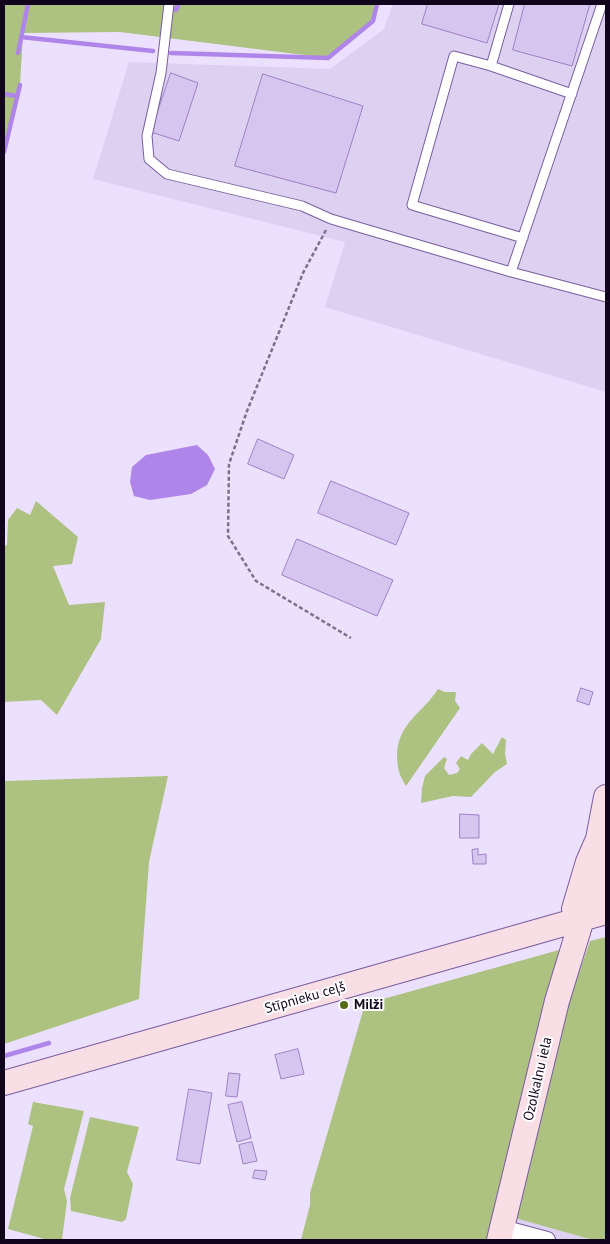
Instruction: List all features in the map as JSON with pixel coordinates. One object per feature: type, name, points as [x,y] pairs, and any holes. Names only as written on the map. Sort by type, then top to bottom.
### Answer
[{"type":"main road","points":[[582,919],[574,909],[588,862],[598,839],[606,797]]},
{"type":"main road","name":"Stīpnieku ceļš","points":[[4,1083],[606,912]]},
{"type":"main road","name":"Ozolkalnu iela","points":[[501,1234],[557,1001],[582,919]]},
{"type":"street","points":[[501,1234],[547,1240]]},
{"type":"lane","points":[[169,4],[161,73],[147,136],[149,159],[167,174],[302,206],[331,220],[511,272],[606,297]]},
{"type":"lane","points":[[491,66],[509,4]]},
{"type":"lane","points":[[511,272],[602,4]]},
{"type":"lane","points":[[523,238],[412,205],[454,56],[491,66],[572,94]]},
{"type":"path","points":[[331,220],[303,273],[247,411],[229,464],[228,536],[256,581],[352,638]]},
{"type":"shaded area","points":[[393,4],[606,4],[606,392],[325,307],[345,242],[93,179],[129,62],[330,69],[384,29]]},
{"type":"shaded area","points":[[197,445],[208,455],[215,469],[207,485],[191,494],[150,500],[134,496],[130,482],[132,467],[146,455]]},
{"type":"shaded area","points":[[515,1218],[593,1240],[510,1240]]},
{"type":"green space","points":[[4,4],[377,4],[373,21],[328,58],[120,32],[23,33],[20,85],[4,157]]},
{"type":"green space","points":[[36,501],[78,537],[72,564],[53,566],[69,605],[105,602],[101,639],[57,715],[41,700],[4,702],[4,546],[7,545],[8,520],[17,508],[30,515]]},
{"type":"green space","points":[[438,689],[445,692],[456,692],[455,701],[460,708],[406,786],[399,772],[397,762],[398,745],[406,727]]},
{"type":"green space","points":[[502,737],[506,740],[505,754],[507,764],[495,772],[471,797],[453,796],[421,803],[425,776],[444,757],[447,759],[444,768],[449,775],[457,773],[460,769],[456,763],[461,756],[468,760],[482,743],[493,754]]},
{"type":"green space","points":[[168,776],[149,862],[139,999],[4,1044],[4,781]]},
{"type":"green space","points":[[606,937],[606,1240],[593,1240],[515,1218],[572,992],[590,941]]},
{"type":"green space","points":[[559,950],[488,1240],[301,1240],[310,1205],[310,1193],[365,1004]]},
{"type":"green space","points":[[33,1102],[84,1111],[64,1189],[67,1201],[62,1240],[48,1240],[8,1229],[33,1126],[28,1124]]},
{"type":"green space","points":[[90,1117],[139,1127],[127,1172],[133,1184],[126,1219],[122,1222],[71,1211],[70,1198]]},
{"type":"building","points":[[428,4],[499,4],[487,43],[422,24]]},
{"type":"building","points":[[525,4],[590,4],[572,66],[513,50]]},
{"type":"building","points":[[171,73],[198,83],[179,141],[151,132]]},
{"type":"building","points":[[263,74],[363,106],[336,193],[235,166]]},
{"type":"building","points":[[258,439],[294,455],[284,479],[248,464]]},
{"type":"building","points":[[331,481],[409,513],[396,545],[318,513]]},
{"type":"building","points":[[297,539],[393,580],[377,616],[282,575]]},
{"type":"building","points":[[581,688],[593,692],[589,705],[577,701]]},
{"type":"building","points":[[460,814],[479,815],[479,838],[460,838]]},
{"type":"building","points":[[478,849],[478,855],[486,854],[486,864],[473,864],[472,850]]},
{"type":"building","points":[[298,1049],[304,1074],[281,1079],[275,1055]]},
{"type":"building","points":[[229,1073],[240,1074],[237,1097],[226,1096]]},
{"type":"building","points":[[189,1089],[212,1093],[200,1164],[177,1160]]},
{"type":"building","points":[[242,1102],[251,1138],[237,1142],[228,1105]]},
{"type":"building","points":[[252,1142],[257,1161],[243,1164],[239,1145]]},
{"type":"building","points":[[255,1170],[267,1171],[265,1180],[253,1178]]},
{"type":"waterway","points":[[18,53],[28,4]]},
{"type":"waterway","points":[[176,10],[179,4]]},
{"type":"waterway","points":[[171,53],[328,58],[373,21],[377,4]]},
{"type":"waterway","points":[[21,37],[153,51]]},
{"type":"waterway","points":[[4,152],[20,85]]},
{"type":"waterway","points":[[4,94],[17,96]]},
{"type":"waterway","points":[[4,1056],[49,1043]]},
{"type":"place","name":"Milži","points":[[344,1005]]}]
